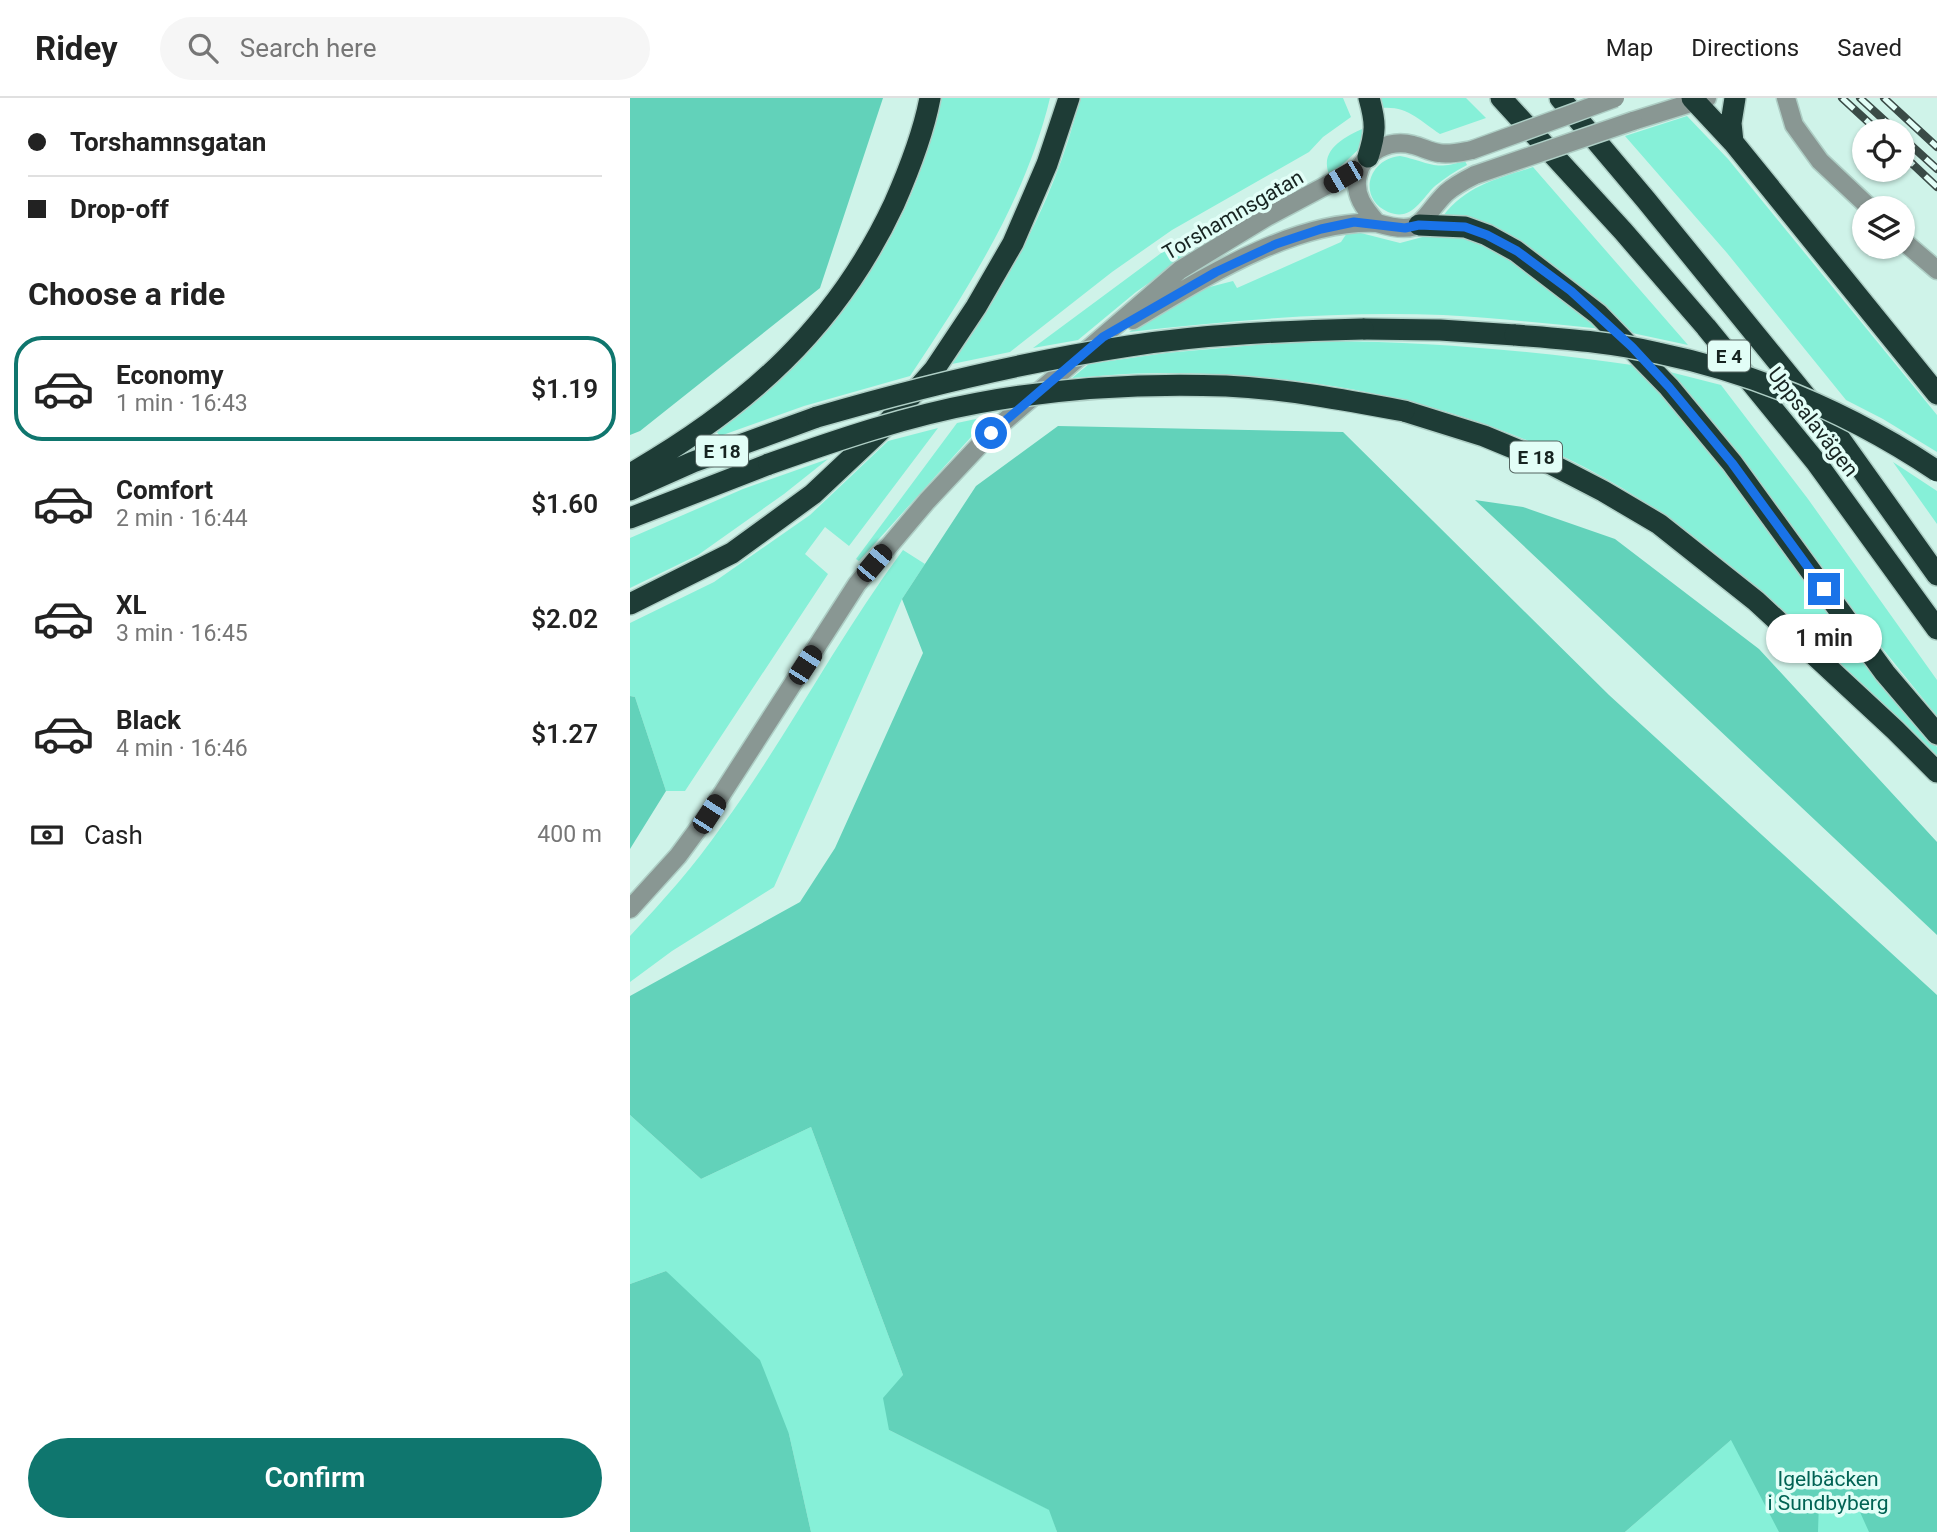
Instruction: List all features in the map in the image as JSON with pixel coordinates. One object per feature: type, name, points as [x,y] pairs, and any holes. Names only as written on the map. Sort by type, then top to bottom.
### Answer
[{"type":"highway","points":[[630,474],[729,409],[797,349],[827,314],[852,280],[882,229],[907,174],[930,98]]},
{"type":"highway","points":[[630,604],[733,552],[813,494],[881,430],[934,370],[976,307],[1013,243],[1047,164],[1069,98]]},
{"type":"highway","points":[[1364,162],[1375,134],[1374,116],[1368,98]]},
{"type":"highway","name":"Uppsalavägen","points":[[1501,98],[1623,231],[1706,327],[1816,462],[1937,629]]},
{"type":"highway","name":"Uppsalavägen","points":[[1560,98],[1838,436],[1937,575]]},
{"type":"highway","points":[[1733,142],[1731,123],[1735,98]]},
{"type":"highway","points":[[1699,100],[1937,394]]},
{"type":"highway","points":[[1419,225],[1465,227],[1517,251],[1571,291],[1623,339],[1669,387],[1732,463],[1885,673],[1937,734]]},
{"type":"highway","name":"E 18","points":[[630,490],[693,462],[817,417],[953,380],[1108,350],[1220,336],[1363,329],[1515,335],[1585,341],[1644,350],[1715,366],[1783,389],[1838,413],[1895,443],[1937,471]]},
{"type":"highway","name":"E 18","points":[[630,518],[827,443],[977,403],[1049,393],[1133,386],[1228,386],[1301,393],[1404,411],[1485,436],[1547,461],[1659,524],[1756,601],[1937,772]]},
{"type":"street","name":"Torshamnsgatan","points":[[630,909],[678,856],[709,814],[857,584],[926,501],[991,433],[1180,270],[1364,162],[1380,148],[1411,144],[1440,153],[1472,150],[1615,98]]},
{"type":"street","points":[[1786,98],[1794,125],[1820,161],[1857,196]]},
{"type":"street","points":[[1419,225],[1450,190],[1475,175],[1699,100]]},
{"type":"street","points":[[1364,162],[1356,181],[1360,201],[1377,223]]},
{"type":"street","name":"Torshamnsgatan","points":[[1103,337],[1216,272],[1276,244],[1339,224],[1377,223],[1405,228],[1419,225]]},
{"type":"street","points":[[1915,251],[1937,270]]},
{"type":"green space","points":[[630,98],[883,98],[820,288],[640,431],[630,435]]},
{"type":"green space","points":[[940,98],[1050,98],[1026,173],[1010,208],[973,277],[932,343],[910,376],[804,406],[720,436],[715,430],[782,377],[813,346],[867,276],[890,239],[909,200],[926,152]]},
{"type":"green space","points":[[1080,98],[1343,98],[1351,117],[1323,137],[1309,152],[1172,230],[1112,272],[1010,352],[952,364],[992,302],[1028,237],[1058,169]]},
{"type":"green space","points":[[1377,98],[1466,98],[1486,118],[1440,134],[1407,112],[1382,108]]},
{"type":"green space","points":[[1687,116],[1728,159],[1937,415],[1937,452],[1846,400],[1727,253],[1625,136]]},
{"type":"green space","points":[[1367,127],[1359,149],[1330,176],[1327,158],[1331,151],[1343,139]]},
{"type":"green space","points":[[1400,156],[1438,165],[1465,161],[1467,165],[1435,186],[1410,212],[1396,214],[1378,206],[1372,198],[1370,180],[1380,164]]},
{"type":"green space","points":[[1533,167],[1688,345],[1632,333],[1577,284],[1532,252],[1443,216],[1452,205],[1473,190]]},
{"type":"green space","points":[[1349,230],[1400,243],[1434,234],[1469,237],[1528,271],[1603,329],[1443,315],[1364,314],[1247,320],[1129,332],[1198,290],[1233,281],[1237,288],[1341,242]]},
{"type":"green space","points":[[1188,244],[1191,248],[1179,262],[1136,292],[1078,340],[1033,348],[1168,248]]},
{"type":"green space","points":[[1329,341],[1484,348],[1639,366],[1740,489],[1898,702],[1937,747],[1937,758],[1801,628],[1730,565],[1655,509],[1599,475],[1540,446],[1479,422],[1353,389],[1223,374],[1157,373],[1072,378],[1089,364],[1166,353]]},
{"type":"green space","points":[[1670,372],[1721,385],[1808,499],[1937,680],[1937,716],[1849,607],[1778,510]]},
{"type":"green space","points":[[990,416],[859,561],[856,559],[957,423]]},
{"type":"green space","name":"Igelbäcken i Sundbyberg","points":[[1058,426],[1343,432],[1609,695],[1937,995],[1937,1532],[1869,1532],[1855,1501],[1819,1500],[1818,1532],[1779,1532],[1731,1440],[1625,1532],[1057,1532],[1049,1510],[889,1430],[883,1398],[903,1375],[811,1127],[701,1179],[630,1115],[630,996],[800,902],[835,848],[923,653],[902,599],[976,486]]},
{"type":"green space","points":[[938,428],[849,546],[825,527],[805,554],[828,574],[685,791],[666,791],[635,697],[630,696],[630,623],[714,582],[810,515],[888,441]]},
{"type":"green space","points":[[828,459],[698,555],[630,588],[630,538],[743,489]]},
{"type":"green space","points":[[1893,462],[1937,491],[1937,524]]},
{"type":"green space","points":[[1475,500],[1523,507],[1615,539],[1759,649],[1937,842],[1937,935]]},
{"type":"green space","points":[[903,550],[925,564],[902,599],[774,887],[672,951],[630,982],[630,936],[678,883],[722,826]]},
{"type":"green space","points":[[630,696],[635,697],[666,791],[630,849]]},
{"type":"green space","points":[[630,1115],[701,1179],[811,1127],[903,1375],[889,1430],[1050,1510],[1057,1532],[811,1532],[789,1434],[666,1271],[630,1284]]},
{"type":"green space","points":[[666,1271],[760,1360],[789,1434],[811,1532],[630,1532],[630,1284]]},
{"type":"green space","name":"Igelbäcken i Sundbyberg","points":[[1732,1439],[1822,1441],[1937,1508],[1937,1532],[1625,1532]]},
{"type":"railway","points":[[1842,98],[1865,119]]},
{"type":"railway","points":[[1860,98],[1883,119]]},
{"type":"railway","points":[[1884,98],[1937,147]]},
{"type":"railway","points":[[1915,149],[1937,169]]},
{"type":"railway","points":[[1915,166],[1937,187]]},
{"type":"route","points":[[991,433],[1103,337],[1216,272],[1276,244],[1321,229],[1354,222],[1405,228],[1419,225],[1465,227],[1517,251],[1571,291],[1632,347],[1732,463],[1824,589]]}]
